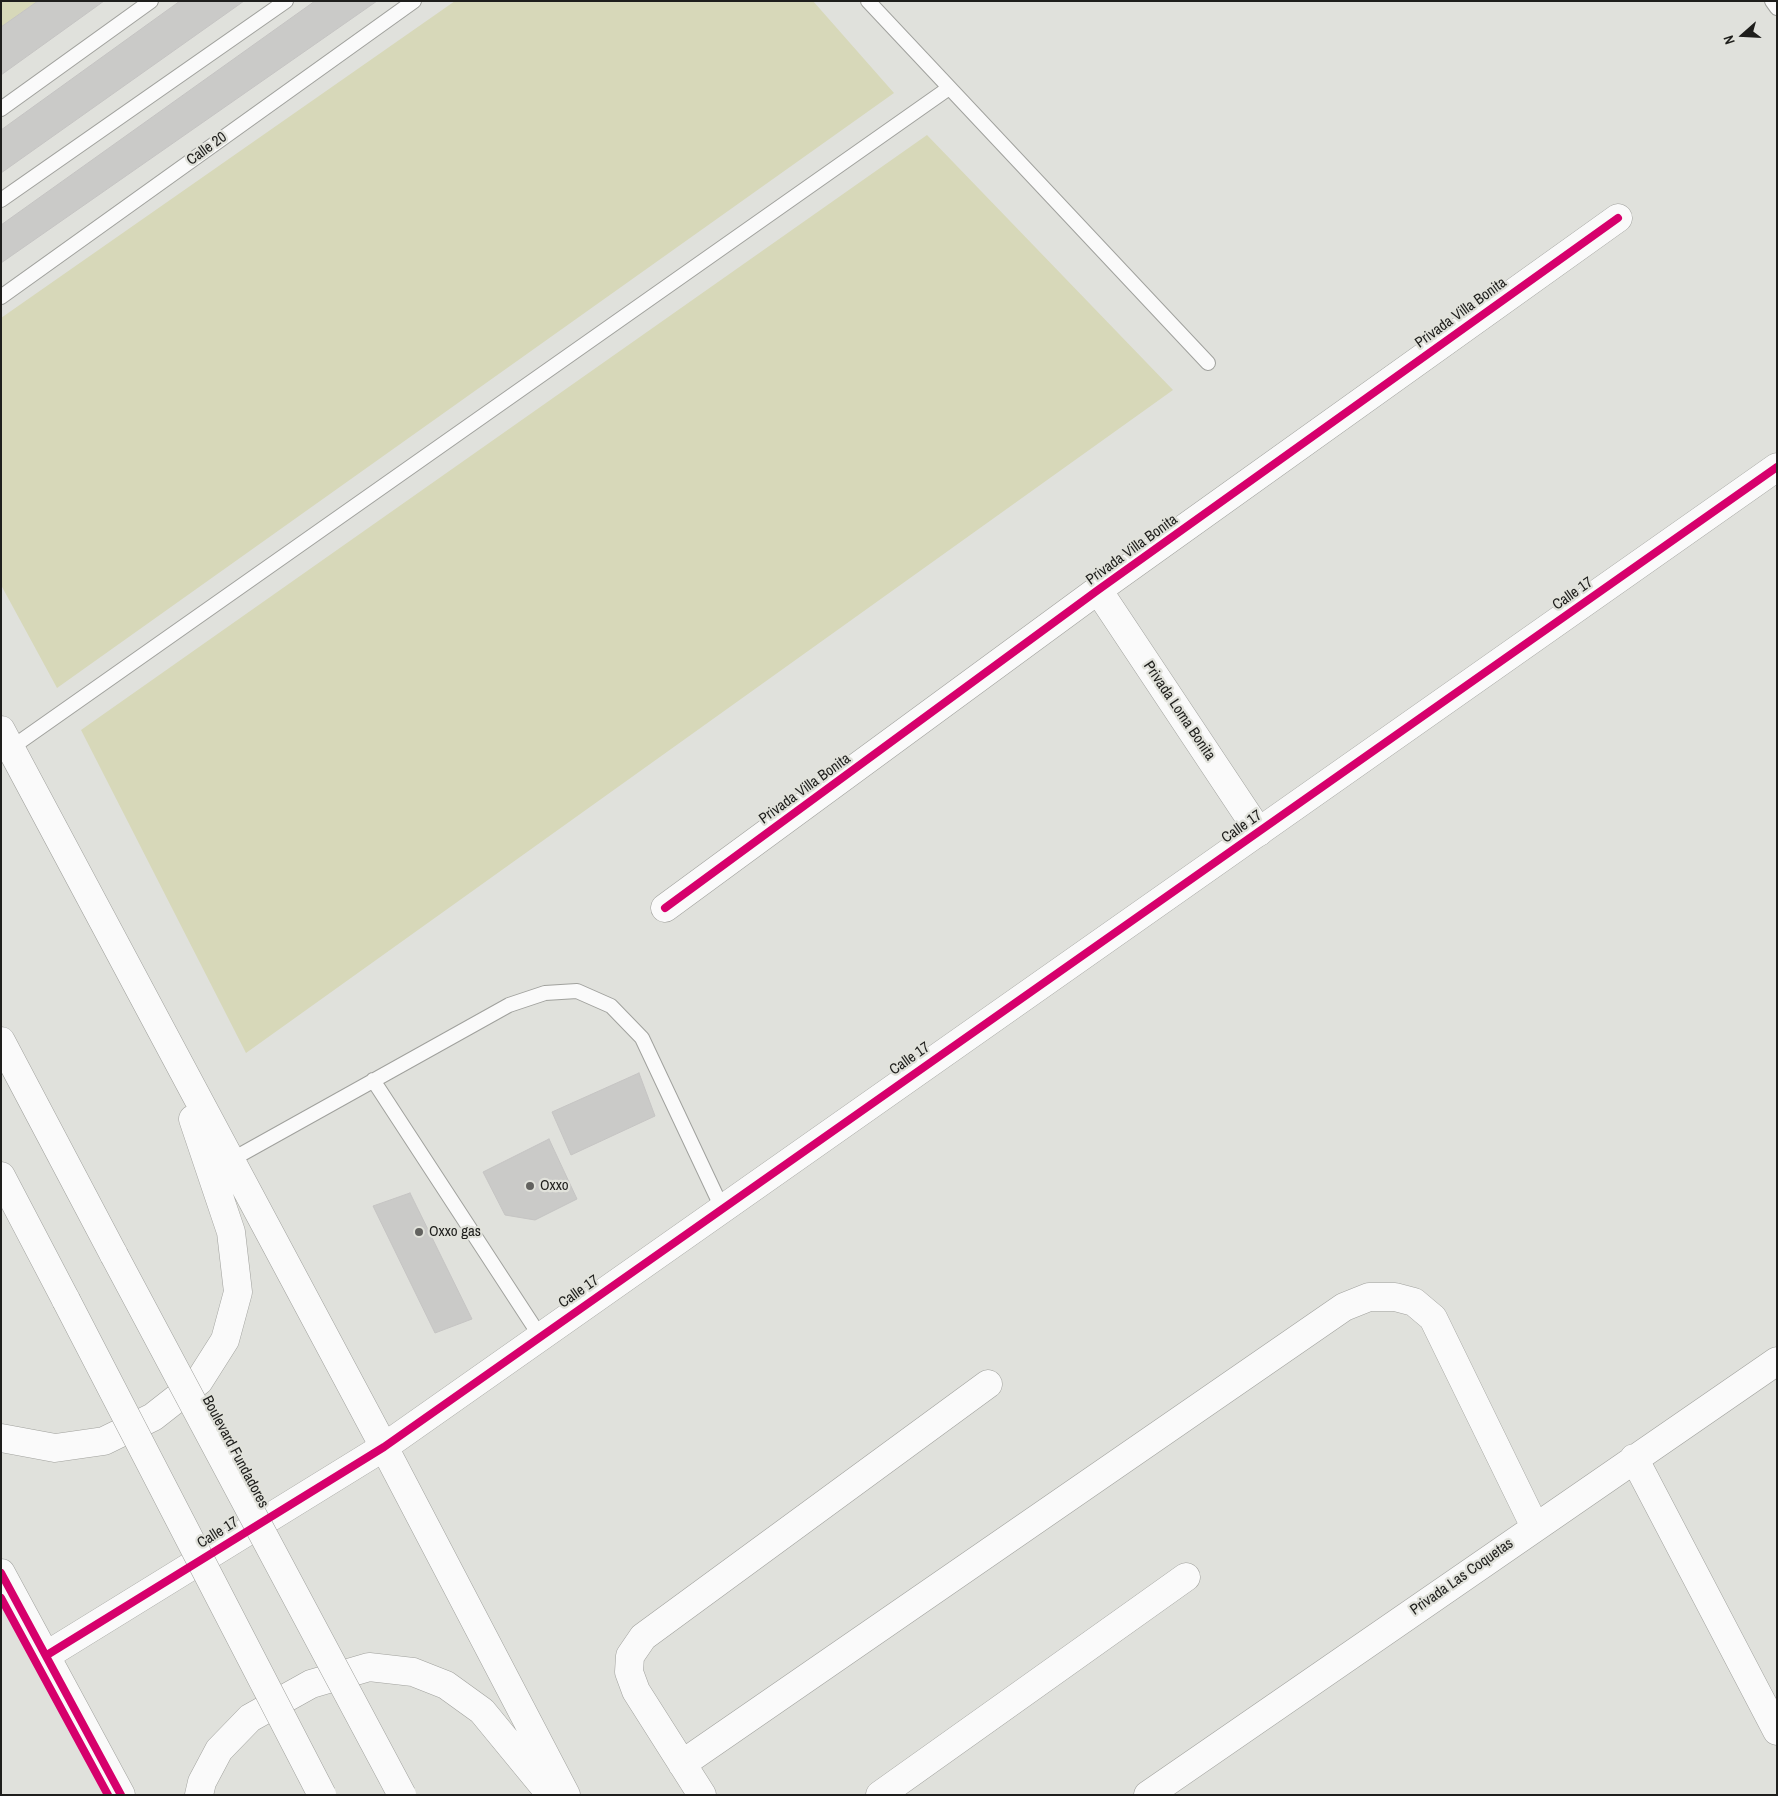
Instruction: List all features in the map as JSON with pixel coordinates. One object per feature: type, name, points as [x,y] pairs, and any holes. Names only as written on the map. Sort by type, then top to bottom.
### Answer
[{"type":"main road","name":"Privada Villa Bonita","points":[[665,908],[1098,590],[1618,218]]},
{"type":"main road","name":"Calle 17","points":[[47,1655],[384,1447],[1777,467]]},
{"type":"main road","name":"Privada Loma Bonita","points":[[1098,590],[1259,832]]},
{"type":"main road","points":[[6,739],[384,1447],[566,1795]]},
{"type":"main road","points":[[1,1438],[55,1448],[104,1441],[153,1417],[199,1381],[225,1340],[238,1292],[231,1232],[208,1160],[153,1015]]},
{"type":"main road","name":"Boulevard Fundadores","points":[[1,1041],[402,1795]]},
{"type":"main road","points":[[1,1176],[322,1795]]},
{"type":"main road","points":[[682,1764],[1344,1307],[1369,1296],[1395,1297],[1414,1302],[1433,1318],[1535,1526]]},
{"type":"main road","name":"Privada Las Coquetas","points":[[1148,1795],[1535,1526],[1777,1361]]},
{"type":"main road","points":[[702,1795],[636,1691],[629,1672],[630,1656],[643,1637],[988,1384]]},
{"type":"main road","points":[[1634,1458],[1777,1731]]},
{"type":"main road","points":[[1,1573],[121,1795]]},
{"type":"main road","points":[[880,1795],[1186,1577]]},
{"type":"main road","points":[[199,1795],[202,1782],[219,1750],[250,1718],[311,1684],[369,1667],[413,1672],[446,1685],[482,1711],[551,1795]]},
{"type":"lane","points":[[1,109],[151,1]]},
{"type":"lane","points":[[1,200],[286,1]]},
{"type":"lane","name":"Calle 20","points":[[1,297],[414,1]]},
{"type":"lane","points":[[868,1],[1208,364]]},
{"type":"lane","points":[[1772,1],[1777,8]]},
{"type":"lane","points":[[6,739],[949,88]]},
{"type":"lane","points":[[231,1160],[509,1005],[545,993],[578,992],[612,1006],[642,1038],[722,1208]]},
{"type":"lane","points":[[373,1080],[540,1336]]},
{"type":"green space","points":[[1,1],[38,1],[1,28]]},
{"type":"green space","points":[[455,1],[813,1],[894,93],[57,688],[1,585],[1,318]]},
{"type":"green space","points":[[927,135],[1173,390],[246,1053],[81,730]]},
{"type":"building","points":[[38,1],[104,1],[1,75],[1,27]]},
{"type":"building","points":[[180,1],[244,1],[1,173],[1,130]]},
{"type":"building","points":[[315,1],[377,1],[1,263],[1,225]]},
{"type":"building","points":[[639,1073],[655,1116],[571,1155],[552,1112]]},
{"type":"building","name":"Oxxo","points":[[549,1139],[577,1199],[535,1220],[505,1215],[483,1172]]},
{"type":"building","points":[[410,1193],[472,1319],[435,1333],[373,1206]]},
{"type":"cycle path","points":[[665,908],[1098,590],[1618,218]]},
{"type":"cycle path","points":[[47,1655],[384,1447],[1777,467]]},
{"type":"cycle path","points":[[1,1573],[121,1795]]},
{"type":"cycle path","points":[[1,1598],[108,1795]]},
{"type":"place","name":"Oxxo","points":[[530,1186]]},
{"type":"place","name":"Oxxo gas","points":[[419,1232]]}]
